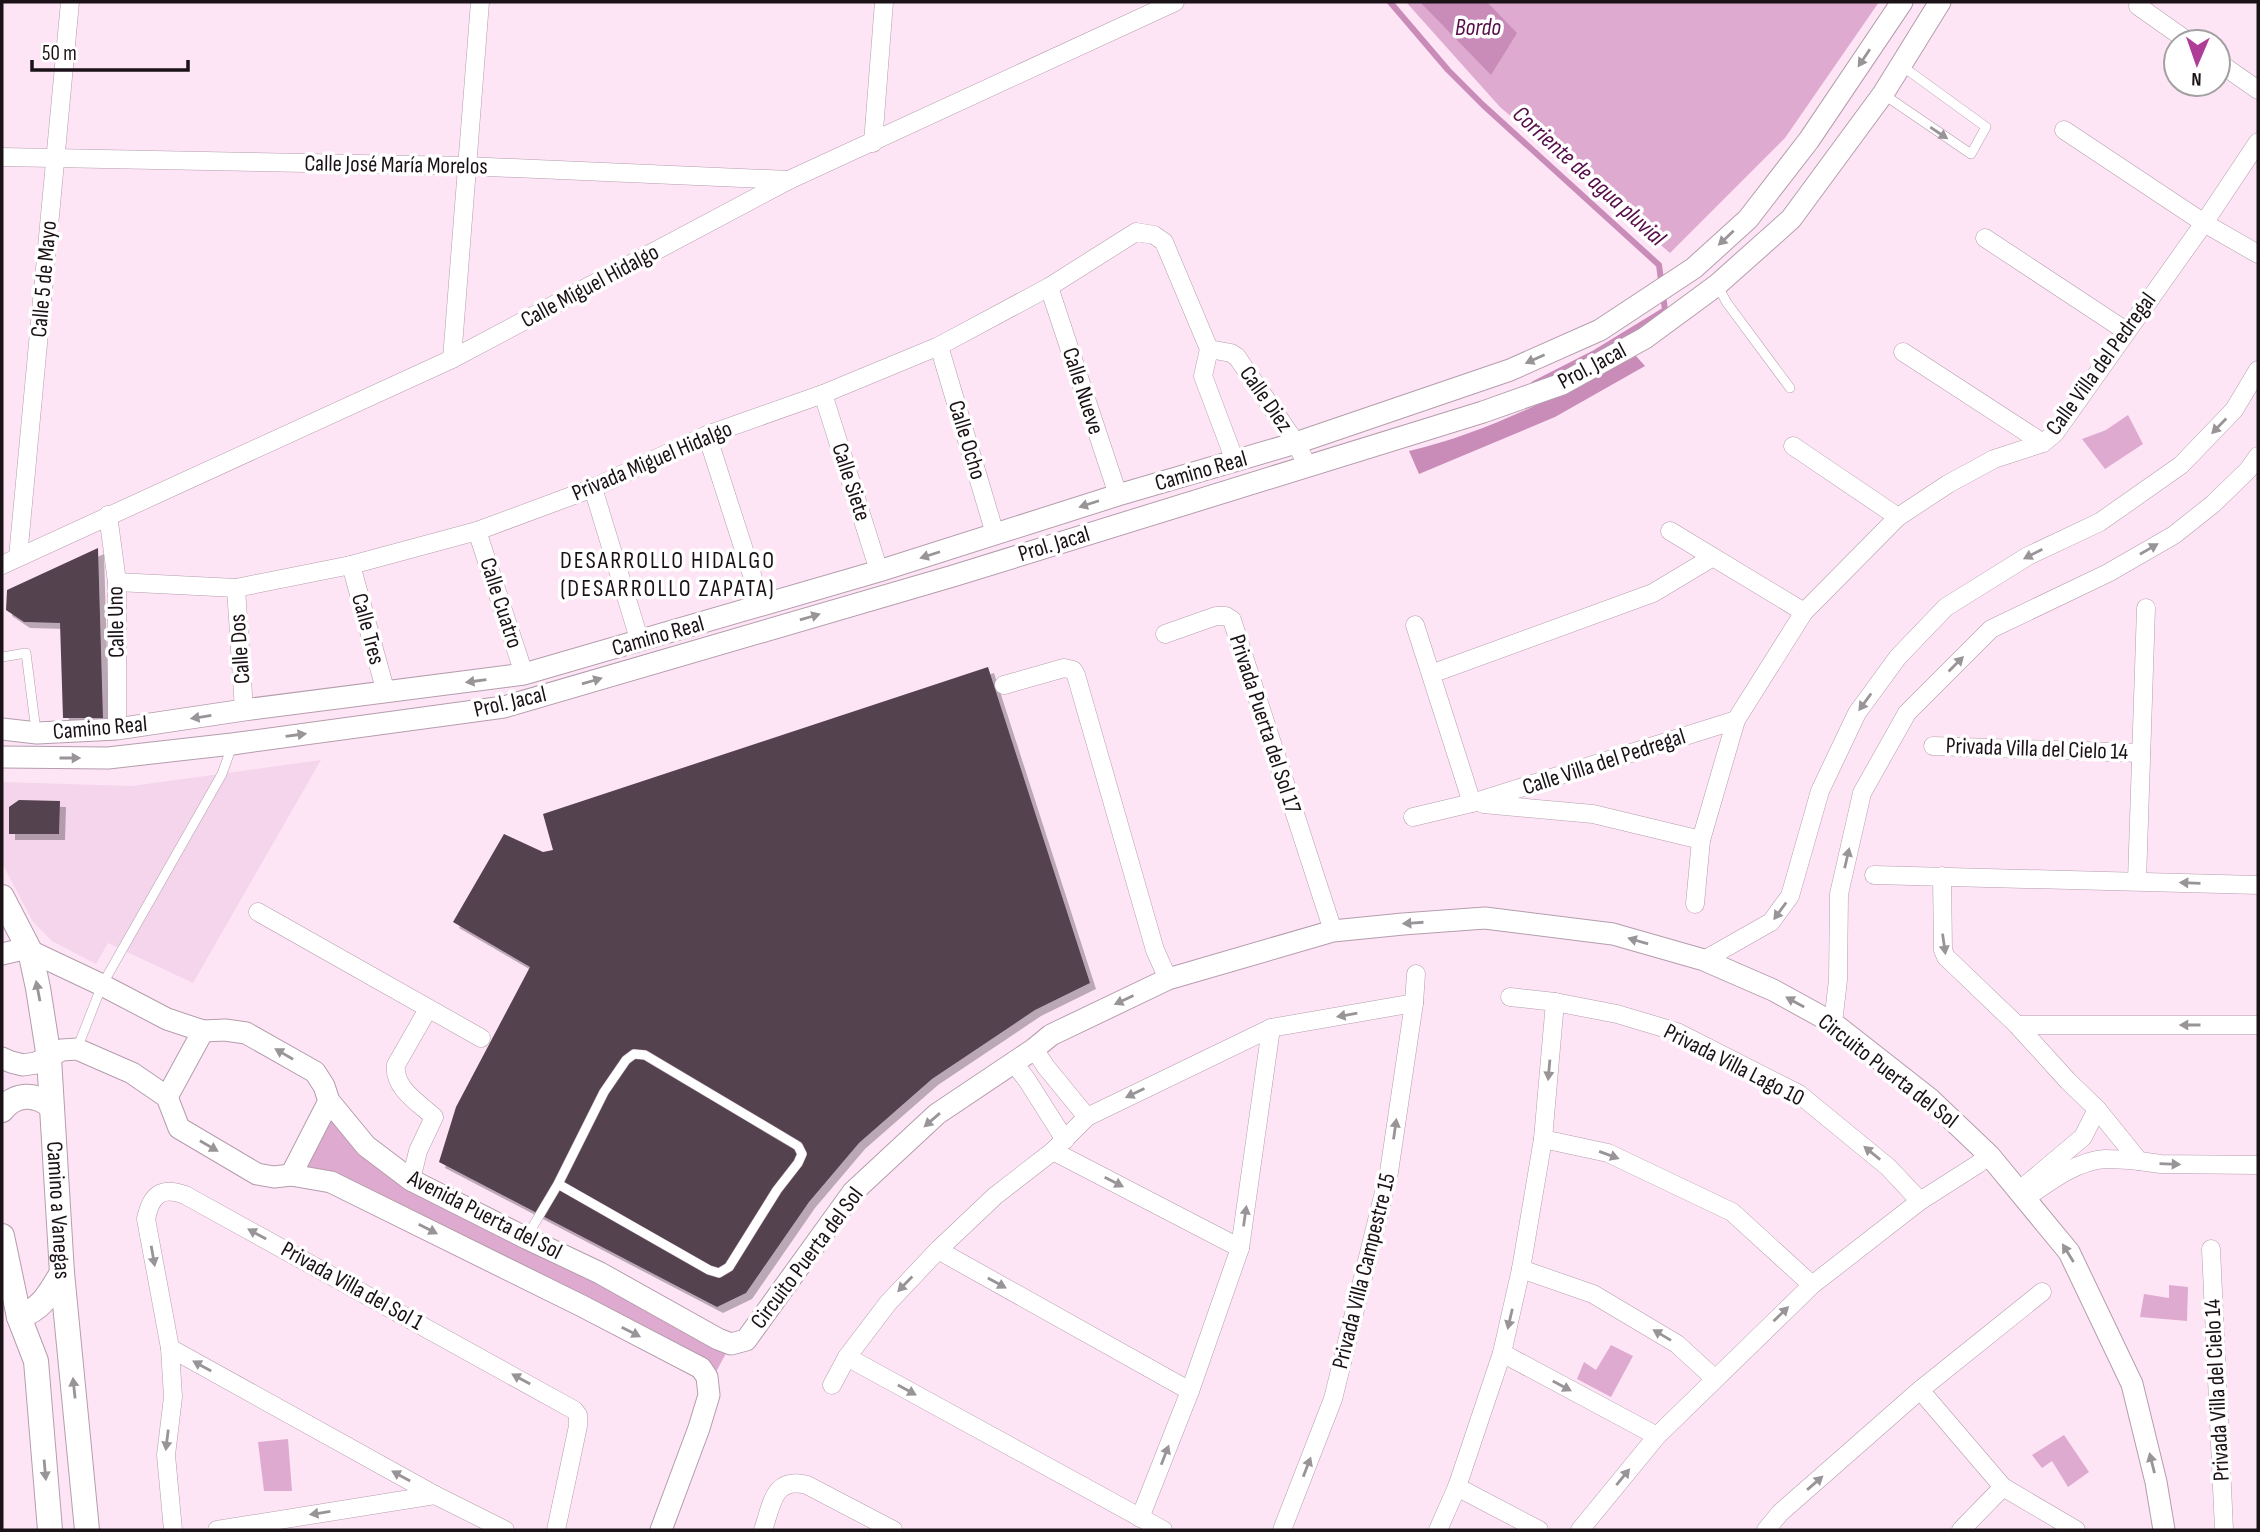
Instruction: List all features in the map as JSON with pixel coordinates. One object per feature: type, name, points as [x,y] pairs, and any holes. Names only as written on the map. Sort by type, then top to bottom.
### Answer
[{"type":"main road","name":"Camino a Vanegas","points":[[2,897],[30,951],[49,1058],[62,1273],[87,1530]]},
{"type":"main road","points":[[2,1110],[13,1099],[23,1096],[33,1096],[51,1106]]},
{"type":"main road","points":[[2,1236],[10,1318],[36,1360],[50,1530]]},
{"type":"main road","points":[[10,1318],[35,1311],[62,1273]]},
{"type":"street","name":"Calle 5 de Mayo","points":[[10,561],[56,157],[70,2]]},
{"type":"street","points":[[452,359],[480,2]]},
{"type":"street","points":[[873,143],[884,2]]},
{"type":"street","name":"Calle Miguel Hidalgo","points":[[10,561],[452,359],[789,180],[1175,2]]},
{"type":"street","name":"Prol. Jacal","points":[[1296,443],[1510,370],[1600,330],[1694,268],[1748,219],[1809,140],[1902,2]]},
{"type":"street","name":"Prol. Jacal","points":[[2,757],[108,758],[504,707],[953,576],[1483,412],[1562,384],[1645,338],[1717,285],[1791,219],[1883,94],[1940,2]]},
{"type":"street","points":[[2138,6],[2169,28]]},
{"type":"street","points":[[2232,72],[2258,90]]},
{"type":"street","points":[[2064,131],[2204,223],[2258,254]]},
{"type":"street","name":"Calle Villa del Pedregal","points":[[1695,904],[1701,840],[1736,720],[1804,612],[1898,517],[1948,484],[1994,459],[2043,443],[2065,421],[2258,142]]},
{"type":"street","name":"Calle José María Morelos","points":[[2,157],[466,166],[789,180]]},
{"type":"street","name":"Privada Miguel Hidalgo","points":[[117,582],[236,588],[351,565],[477,531],[593,488],[707,435],[823,394],[939,346],[1049,287],[1136,232],[1154,235]]},
{"type":"street","name":"Calle Diez","points":[[1154,235],[1164,242],[1209,349],[1203,376],[1235,461]]},
{"type":"street","points":[[1985,238],[2126,331]]},
{"type":"street","name":"Calle Nueve","points":[[1049,287],[1118,495]]},
{"type":"street","name":"Calle Ocho","points":[[939,346],[995,534]]},
{"type":"street","name":"Calle Diez","points":[[1209,349],[1231,353],[1237,357],[1296,443],[1308,467]]},
{"type":"street","points":[[1903,352],[2043,443]]},
{"type":"street","points":[[1704,960],[1771,922],[1790,896],[1820,791],[1857,713],[1898,657],[1946,607],[2028,556],[2100,522],[2181,465],[2234,410],[2258,370]]},
{"type":"street","name":"Calle Siete","points":[[823,394],[879,571]]},
{"type":"street","points":[[707,435],[762,606]]},
{"type":"street","name":"Camino Real","points":[[2,729],[37,733],[117,730],[244,710],[524,674],[879,571],[1118,495],[1296,443]]},
{"type":"street","points":[[1793,446],[1898,517]]},
{"type":"street","points":[[1833,1023],[1838,980],[1839,894],[1862,793],[1907,713],[1991,629],[2108,573],[2174,535],[2213,504],[2248,470],[2258,456]]},
{"type":"street","points":[[593,488],[640,642]]},
{"type":"street","name":"Calle Uno","points":[[108,515],[117,582],[117,730]]},
{"type":"street","name":"Calle Cuatro","points":[[477,531],[524,674]]},
{"type":"street","points":[[1670,531],[1804,612]]},
{"type":"street","points":[[1431,674],[1653,593],[1713,557]]},
{"type":"street","name":"Calle Tres","points":[[351,565],[386,693]]},
{"type":"street","name":"Calle Dos","points":[[236,588],[244,710]]},
{"type":"street","name":"Privada Villa del Cielo 14","points":[[2137,881],[2146,608]]},
{"type":"street","name":"Privada Puerta del Sol 17","points":[[1165,634],[1216,616],[1226,616],[1232,620],[1333,931]]},
{"type":"street","points":[[1415,625],[1472,803]]},
{"type":"street","points":[[1004,685],[1065,668],[1073,670],[1076,675],[1155,950],[1168,979]]},
{"type":"street","name":"Calle Villa del Pedregal","points":[[1413,817],[1472,803],[1736,720]]},
{"type":"street","name":"Privada Villa del Cielo 14","points":[[1933,746],[2141,752]]},
{"type":"street","name":"Calle Villa del Pedregal","points":[[1472,803],[1593,814],[1701,840]]},
{"type":"street","points":[[1874,875],[2258,885]]},
{"type":"street","points":[[1942,876],[1943,950],[1946,957],[2017,1025],[2097,1109],[2138,1160]]},
{"type":"street","points":[[258,912],[481,1038]]},
{"type":"street","name":"Circuito Puerta del Sol","points":[[731,1344],[746,1340],[853,1192],[937,1114],[1051,1035],[1168,979],[1333,931],[1404,923],[1485,918],[1613,934],[1704,960],[1773,990],[1833,1023],[1930,1099],[1984,1159],[2022,1194],[2069,1252],[2132,1384],[2156,1482],[2164,1530]]},
{"type":"street","points":[[2,954],[19,950],[30,951]]},
{"type":"street","name":"Avenida Puerta del Sol","points":[[30,951],[167,1019],[203,1031],[246,1033],[315,1072],[329,1101],[366,1146],[411,1180],[600,1273],[731,1344]]},
{"type":"street","name":"Privada Villa Campestre 15","points":[[1282,1530],[1333,1399],[1389,1172],[1416,974]]},
{"type":"street","name":"Privada Villa Lago 10","points":[[1510,997],[1617,1013],[1677,1032],[1799,1094],[1888,1167],[1920,1201]]},
{"type":"street","points":[[1438,1530],[1457,1488],[1502,1353],[1521,1269],[1543,1139],[1555,1002]]},
{"type":"street","points":[[832,1385],[847,1357],[888,1303],[938,1250],[995,1196],[1059,1145],[1087,1116],[1271,1028],[1414,1003]]},
{"type":"street","points":[[411,1180],[418,1151],[434,1116],[400,1086],[395,1075],[396,1066],[428,1009]]},
{"type":"street","points":[[2017,1025],[2258,1025]]},
{"type":"street","points":[[1140,1518],[1190,1391],[1240,1248],[1271,1028]]},
{"type":"street","points":[[2,1058],[23,1065],[36,1063],[62,1050],[77,1049],[132,1073],[167,1097],[203,1031]]},
{"type":"street","points":[[1034,1049],[1087,1116]]},
{"type":"street","points":[[1013,1062],[1027,1080],[1059,1145],[1240,1248]]},
{"type":"street","name":"Avenida Puerta del Sol","points":[[167,1097],[179,1128],[257,1174],[274,1177],[291,1175],[331,1182],[701,1368],[709,1385],[709,1395],[661,1530]]},
{"type":"street","points":[[291,1175],[329,1101]]},
{"type":"street","points":[[2022,1194],[2049,1174],[2083,1137],[2097,1109]]},
{"type":"street","points":[[1543,1139],[1608,1153],[1732,1212],[1812,1285]]},
{"type":"street","points":[[1580,1530],[1657,1436],[1812,1285],[1920,1201],[1984,1159]]},
{"type":"street","points":[[2049,1174],[2104,1159],[2161,1164],[2258,1165]]},
{"type":"street","name":"Privada Villa del Sol 1","points":[[173,1530],[166,1455],[173,1397],[170,1348],[146,1219],[149,1204],[159,1193],[173,1190],[574,1410],[578,1415],[578,1426],[556,1530]]},
{"type":"street","name":"Privada Villa del Cielo 14","points":[[2211,1249],[2224,1530]]},
{"type":"street","points":[[938,1250],[1190,1391]]},
{"type":"street","points":[[1521,1269],[1593,1294],[1677,1344],[1714,1378]]},
{"type":"street","points":[[582,1306],[600,1273]]},
{"type":"street","points":[[1766,1530],[1780,1513],[1920,1390],[2042,1292]]},
{"type":"street","points":[[170,1348],[435,1495],[505,1530]]},
{"type":"street","points":[[1502,1353],[1657,1436]]},
{"type":"street","points":[[847,1357],[1163,1530]]},
{"type":"street","points":[[1920,1390],[2003,1487],[2076,1530]]},
{"type":"street","points":[[763,1530],[780,1487],[788,1482],[807,1485],[893,1530]]},
{"type":"street","points":[[1961,1530],[2003,1487]]},
{"type":"street","points":[[1457,1488],[1539,1530]]},
{"type":"street","points":[[217,1530],[435,1495]]},
{"type":"lane","points":[[1883,94],[1971,155],[1986,127],[1902,66]]},
{"type":"lane","points":[[1717,285],[1727,303],[1790,388]]},
{"type":"lane","points":[[2,657],[26,653],[37,733]]},
{"type":"lane","points":[[77,1049],[102,985],[222,774],[232,744]]},
{"type":"lane","points":[[526,1238],[558,1184],[604,1092],[626,1060],[634,1054],[645,1055],[728,1104],[798,1146],[802,1154],[729,1267],[719,1273],[709,1270],[558,1184]]},
{"type":"shaded area","points":[[1406,2],[1879,2],[1785,138],[1670,253],[1500,107]]},
{"type":"shaded area","points":[[2128,415],[2143,444],[2105,469],[2082,439],[2106,430]]},
{"type":"shaded area","points":[[321,760],[193,983],[108,943],[96,964],[52,941],[33,922],[2,863],[2,782],[132,786]]},
{"type":"shaded area","points":[[329,1101],[366,1146],[731,1344],[709,1385],[582,1306],[291,1175]]},
{"type":"shaded area","points":[[2169,1285],[2188,1287],[2187,1321],[2140,1317],[2144,1294],[2169,1298]]},
{"type":"shaded area","points":[[1611,1345],[1633,1356],[1611,1397],[1577,1379],[1584,1362],[1596,1370]]},
{"type":"shaded area","points":[[2064,1435],[2089,1472],[2068,1487],[2052,1461],[2042,1468],[2032,1455]]},
{"type":"shaded area","points":[[288,1439],[292,1491],[264,1491],[258,1442]]},
{"type":"water","name":"Bordo","points":[[1420,2],[1487,2],[1517,33],[1491,75]]},
{"type":"water","points":[[1636,356],[1645,366],[1555,417],[1419,474],[1409,451],[1497,423]]},
{"type":"building","points":[[98,548],[103,718],[63,718],[60,623],[24,622],[6,610],[7,590]]},
{"type":"building","points":[[988,667],[1090,983],[1035,1010],[932,1079],[859,1143],[809,1202],[746,1293],[717,1307],[439,1162],[456,1107],[530,967],[453,922],[504,834],[543,852],[553,850],[543,814]]},
{"type":"building","points":[[19,800],[60,801],[59,834],[9,834],[9,807]]},
{"type":"waterway","name":"Corriente de agua pluvial","points":[[1390,2],[1448,70],[1483,105],[1659,265],[1665,310],[1593,354],[1534,384]]},
{"type":"district","name":"DESARROLLO HIDALGO (DESARROLLO ZAPATA)","points":[[668,574]]}]
